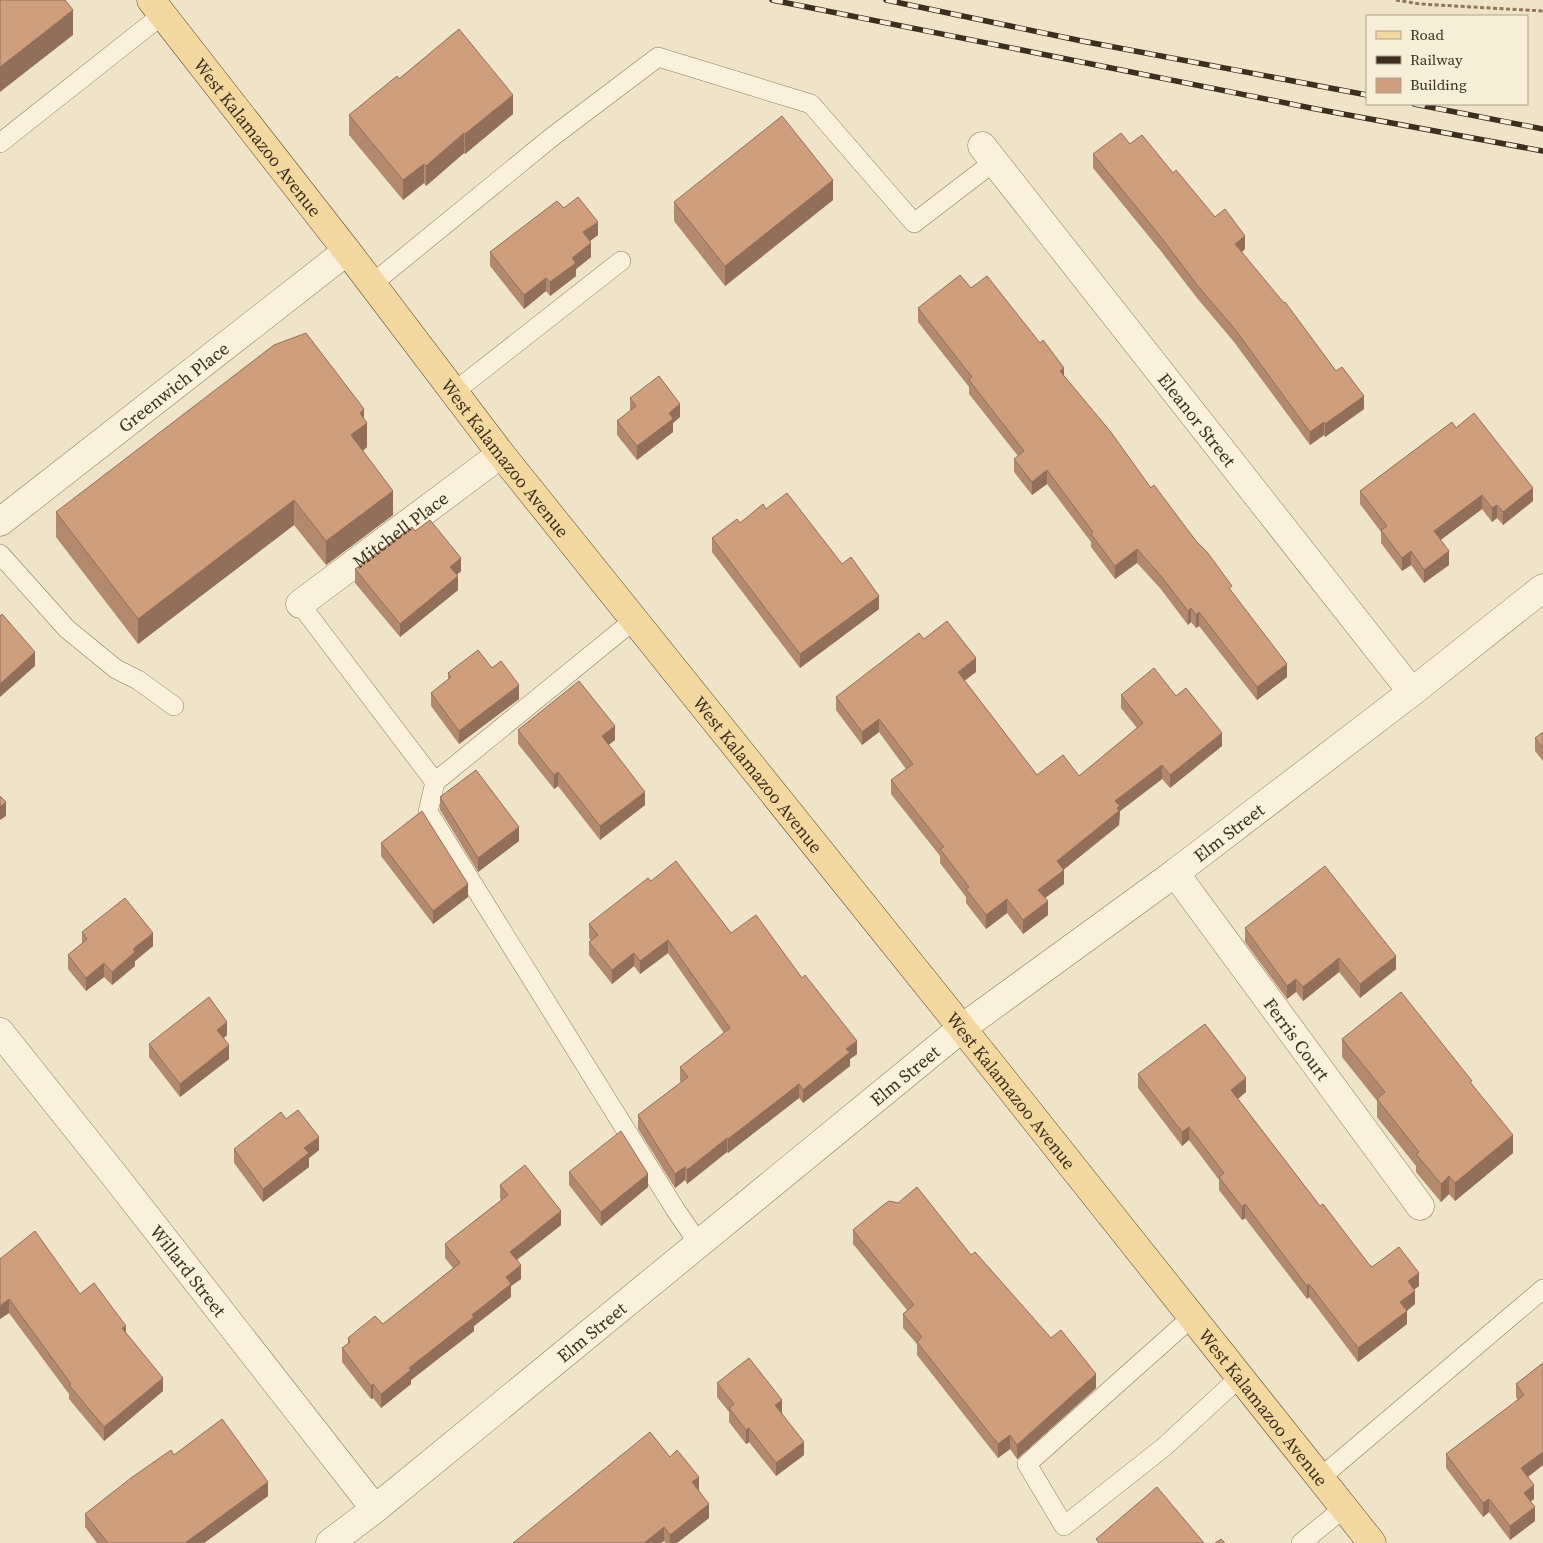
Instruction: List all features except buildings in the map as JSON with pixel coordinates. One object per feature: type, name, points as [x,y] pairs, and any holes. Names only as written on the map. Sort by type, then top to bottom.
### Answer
[{"type":"main road","name":"West Kalamazoo Avenue","points":[[157,7],[347,251],[501,454],[1372,1543]]},
{"type":"street","name":"Eleanor Street","points":[[989,154],[1412,692]]},
{"type":"street","name":"Greenwich Place","points":[[0,522],[347,251]]},
{"type":"street","name":"Mitchell Place","points":[[300,604],[501,454]]},
{"type":"street","name":"Elm Street","points":[[330,1543],[375,1509],[962,1028],[1175,873],[1412,692],[1543,588]]},
{"type":"street","name":"Ferris Court","points":[[1175,873],[1420,1206]]},
{"type":"street","name":"Willard Street","points":[[0,1032],[375,1509]]},
{"type":"lane","points":[[0,142],[157,7]]},
{"type":"lane","points":[[372,284],[552,137],[658,57],[811,104],[914,224],[989,154]]},
{"type":"lane","points":[[454,392],[621,261]]},
{"type":"lane","points":[[0,554],[67,629],[116,669],[138,680],[174,706]]},
{"type":"lane","points":[[300,604],[435,782]]},
{"type":"lane","points":[[634,620],[435,782],[428,812],[670,1201],[699,1244]]},
{"type":"lane","points":[[1320,1478],[1543,1289]]},
{"type":"lane","points":[[1192,1317],[1027,1464],[1064,1526],[1164,1447],[1240,1377]]},
{"type":"lane","points":[[1301,1543],[1344,1508]]},
{"type":"path","points":[[1396,0],[1420,4],[1543,11]]},
{"type":"railway","points":[[772,0],[1316,109],[1543,151]]},
{"type":"railway","points":[[886,0],[1082,41],[1366,95]]},
{"type":"railway","points":[[1419,105],[1543,129]]}]
